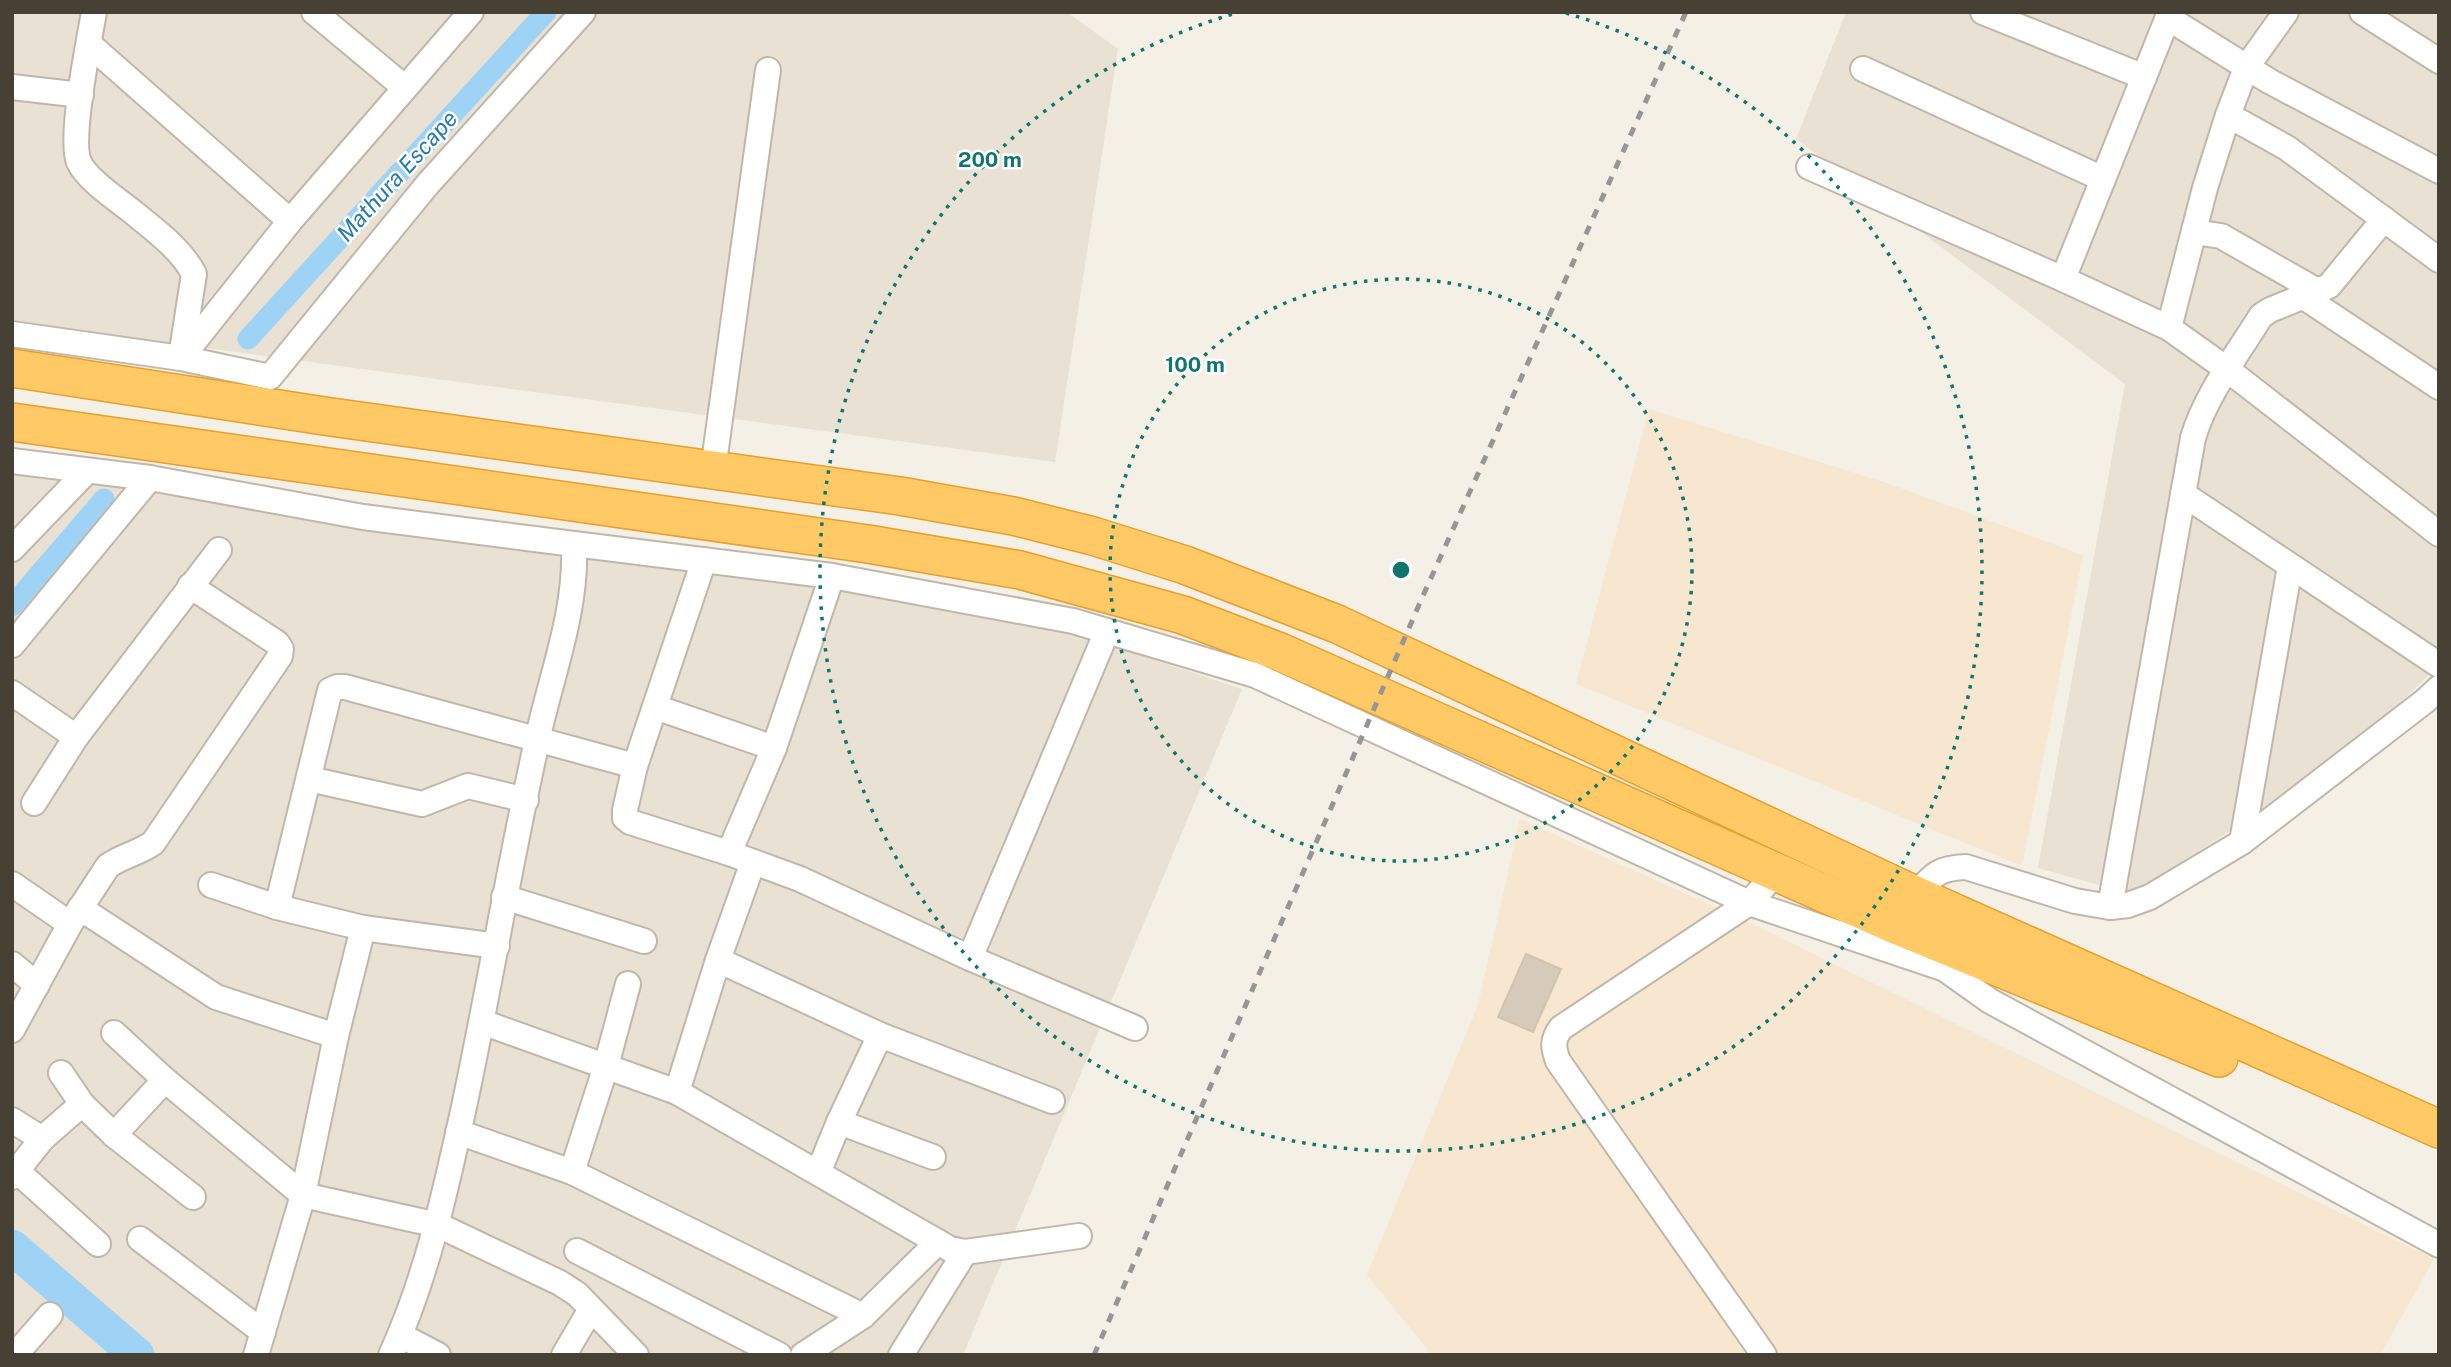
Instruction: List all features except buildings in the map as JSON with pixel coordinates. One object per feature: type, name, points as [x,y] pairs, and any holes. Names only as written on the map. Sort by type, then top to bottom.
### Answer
[{"type":"highway","points":[[12,368],[331,417],[900,496],[1013,516],[1093,536],[1185,565],[1337,624],[1915,895],[2124,1003],[2439,1154]]},
{"type":"highway","points":[[12,422],[868,544],[1020,570],[1183,615],[1280,652],[1898,926],[2124,1003],[2439,1129]]},
{"type":"street","points":[[94,12],[81,95],[76,147],[78,160],[83,169],[163,237],[188,263],[194,274],[181,358]]},
{"type":"street","points":[[314,12],[404,87]]},
{"type":"street","points":[[181,358],[290,221],[471,12]]},
{"type":"street","points":[[12,334],[181,358],[270,377],[428,185],[583,12]]},
{"type":"street","points":[[1983,12],[2144,77]]},
{"type":"street","points":[[2169,328],[2228,115],[2246,68],[2286,12]]},
{"type":"street","points":[[2362,12],[2439,61]]},
{"type":"street","points":[[2063,279],[2169,15],[2246,68],[2439,172]]},
{"type":"street","points":[[89,44],[290,221]]},
{"type":"street","points":[[1863,69],[2103,179]]},
{"type":"street","points":[[713,470],[768,70]]},
{"type":"street","points":[[12,87],[81,95]]},
{"type":"street","points":[[2228,115],[2287,148],[2439,260]]},
{"type":"street","points":[[1808,167],[2169,328],[2228,370],[2439,534]]},
{"type":"street","points":[[2110,906],[2198,420],[2261,316],[2311,295],[2338,277],[2384,219]]},
{"type":"street","points":[[2194,232],[2221,236],[2311,295],[2439,387]]},
{"type":"street","points":[[12,461],[150,478],[363,517],[832,576],[1073,621],[1255,675],[1749,903],[1945,969],[1990,1001],[2439,1245]]},
{"type":"street","points":[[12,549],[87,471]]},
{"type":"street","points":[[12,645],[150,478]]},
{"type":"street","points":[[2183,494],[2439,665]]},
{"type":"street","points":[[438,1355],[396,1345],[438,1225],[482,1022],[504,897],[537,740],[565,638],[574,576],[574,544]]},
{"type":"street","points":[[34,803],[76,737],[219,550]]},
{"type":"street","points":[[704,560],[635,766],[625,818],[630,822],[729,853],[812,884],[970,958],[1135,1028]]},
{"type":"street","points":[[2242,842],[2290,566]]},
{"type":"street","points":[[729,853],[774,748],[832,576]]},
{"type":"street","points":[[12,1030],[75,916],[108,866],[153,843],[280,656],[281,649],[277,643],[190,586]]},
{"type":"street","points":[[970,958],[1107,631]]},
{"type":"street","points":[[277,907],[330,690],[337,687],[635,766]]},
{"type":"street","points":[[1915,895],[1934,874],[1949,867],[1966,867],[2075,901],[2110,906],[2128,905],[2150,897],[2242,842],[2426,701],[2439,688]]},
{"type":"street","points":[[12,693],[76,737]]},
{"type":"street","points":[[655,706],[774,748]]},
{"type":"street","points":[[309,779],[422,804],[468,786],[526,800]]},
{"type":"street","points":[[677,1092],[718,960],[754,862]]},
{"type":"street","points":[[1764,1355],[1558,1061],[1553,1048],[1554,1037],[1561,1028],[1749,903],[1776,873]]},
{"type":"street","points":[[12,884],[75,916],[216,997],[336,1036]]},
{"type":"street","points":[[211,885],[277,907],[363,928],[497,946]]},
{"type":"street","points":[[504,897],[644,941]]},
{"type":"street","points":[[140,1239],[259,1343],[303,1195],[336,1036],[363,928]]},
{"type":"street","points":[[718,960],[880,1035],[1052,1101]]},
{"type":"street","points":[[12,964],[37,985]]},
{"type":"street","points":[[572,1172],[607,1066],[628,984]]},
{"type":"street","points":[[482,1022],[677,1092],[950,1250],[965,1252],[1079,1236]]},
{"type":"street","points":[[114,1033],[165,1080],[303,1195],[438,1225],[560,1283],[577,1294],[636,1355]]},
{"type":"street","points":[[818,1173],[880,1035]]},
{"type":"street","points":[[61,1073],[82,1104],[114,1135],[192,1197]]},
{"type":"street","points":[[114,1135],[165,1080]]},
{"type":"street","points":[[82,1104],[42,1139],[15,1174],[98,1244]]},
{"type":"street","points":[[12,1120],[42,1139]]},
{"type":"street","points":[[839,1122],[933,1157]]},
{"type":"street","points":[[458,1132],[572,1172],[863,1316]]},
{"type":"street","points":[[803,1355],[863,1316],[938,1242]]},
{"type":"street","points":[[577,1251],[779,1355]]},
{"type":"street","points":[[901,1355],[965,1252]]},
{"type":"street","points":[[564,1355],[591,1310]]},
{"type":"street","points":[[15,1355],[50,1315]]},
{"type":"shaded area","points":[[12,12],[1067,12],[1118,49],[1055,462],[12,322]]},
{"type":"shaded area","points":[[1846,12],[2439,12],[2439,665],[2346,756],[2132,894],[2038,868],[2125,384],[1796,139]]},
{"type":"shaded area","points":[[1649,409],[1884,482],[2083,555],[2022,866],[1576,684]]},
{"type":"shaded area","points":[[12,464],[1025,617],[1242,689],[963,1355],[12,1355]]},
{"type":"shaded area","points":[[1520,819],[1757,926],[2434,1259],[2380,1355],[1432,1355],[1367,1275],[1478,1005]]},
{"type":"waterway","name":"Mathura Escape","points":[[248,339],[546,12]]},
{"type":"waterway","name":"Mathura Escape","points":[[12,606],[104,499]]},
{"type":"waterway","name":"Mathura Escape","points":[[12,1247],[137,1355]]},
{"type":"railway","points":[[1094,1355],[1422,598],[1686,12]]}]
